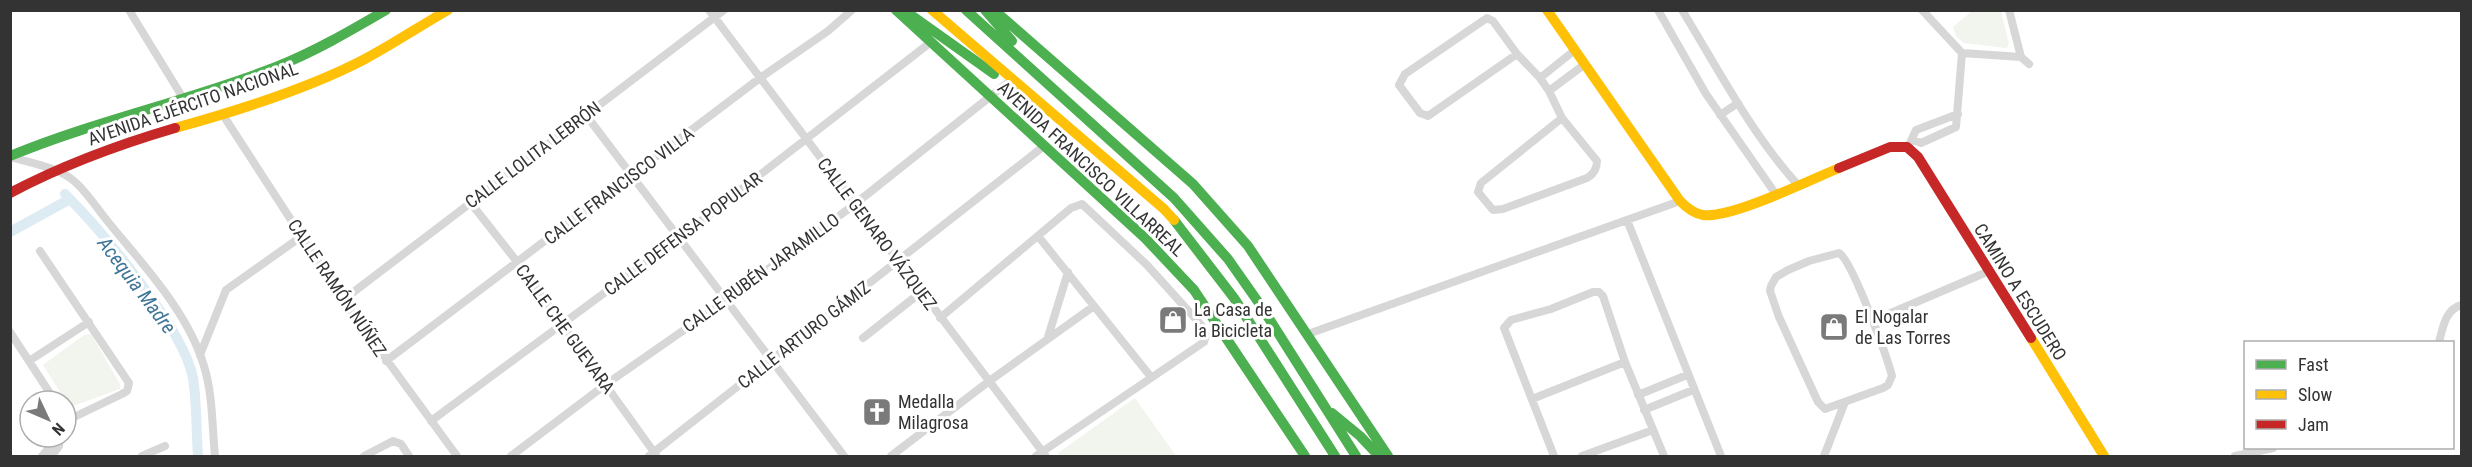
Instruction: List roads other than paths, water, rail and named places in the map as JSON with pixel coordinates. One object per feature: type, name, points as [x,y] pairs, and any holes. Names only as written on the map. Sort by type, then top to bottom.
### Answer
[{"type":"main road","name":"AVENIDA EJÉRCITO NACIONAL","points":[[10,156],[75,131],[277,66],[339,37],[386,10]]},
{"type":"main road","name":"AVENIDA EJÉRCITO NACIONAL","points":[[10,193],[54,170],[130,141],[223,116],[365,59],[448,10]]},
{"type":"main road","name":"AVENIDA FRANCISCO VILLARREAL","points":[[896,10],[1145,238],[1194,290],[1305,456]]},
{"type":"main road","points":[[904,10],[1073,132]]},
{"type":"main road","points":[[932,11],[938,10]]},
{"type":"main road","name":"AVENIDA FRANCISCO VILLARREAL","points":[[966,10],[1174,198],[1228,259],[1261,306],[1356,456]]},
{"type":"main road","points":[[985,10],[1066,101]]},
{"type":"main road","points":[[994,10],[1192,184],[1248,246],[1388,456]]},
{"type":"main road","points":[[1547,10],[1680,201],[1690,212],[1707,217],[1727,214],[1890,147],[1910,143]]},
{"type":"main road","name":"AVENIDA FRANCISCO VILLARREAL","points":[[932,11],[1164,209],[1193,241],[1248,316],[1335,456]]},
{"type":"main road","name":"CAMINO A ESCUDERO","points":[[1910,143],[1987,272],[2104,456]]},
{"type":"main road","points":[[1324,408],[1360,436],[1379,456]]},
{"type":"street","points":[[129,10],[183,98]]},
{"type":"street","name":"CALLE GENARO VÁZQUEZ","points":[[709,10],[1041,455]]},
{"type":"street","name":"CALLE LOLITA LEBRÓN","points":[[343,300],[724,10]]},
{"type":"street","name":"CALLE FRANCISCO VILLA","points":[[386,361],[634,176],[760,78],[828,31],[852,10]]},
{"type":"street","points":[[1658,10],[1720,115],[1775,193]]},
{"type":"street","points":[[1682,10],[1738,103],[1782,167],[1797,184]]},
{"type":"street","points":[[1922,10],[1962,53],[2021,57]]},
{"type":"street","points":[[2009,10],[2021,57],[2029,64]]},
{"type":"street","points":[[1517,54],[1428,117],[1420,114],[1399,85],[1405,74],[1486,18],[1493,21],[1517,54],[1550,91],[1562,118],[1597,161],[1594,172],[1587,177],[1503,209],[1493,210],[1478,192],[1480,183],[1562,118]]},
{"type":"street","name":"CALLE DEFENSA POPULAR","points":[[431,421],[680,237],[931,42]]},
{"type":"street","points":[[1540,78],[1575,50]]},
{"type":"street","points":[[1958,114],[1916,130],[1910,143],[1921,143],[1953,129],[1957,124],[1958,114],[1962,53]]},
{"type":"street","points":[[1550,91],[1585,64]]},
{"type":"street","name":"CALLE RUBÉN JARAMILLO","points":[[511,456],[605,385],[727,300],[855,204],[1006,84]]},
{"type":"street","points":[[1720,115],[1738,103]]},
{"type":"street","points":[[586,115],[844,456]]},
{"type":"street","name":"CALLE RAMÓN NÚÑEZ","points":[[223,116],[343,300],[457,456]]},
{"type":"street","name":"CALLE ARTURO GÁMIZ","points":[[653,455],[1044,146]]},
{"type":"street","points":[[10,156],[54,170],[76,182],[148,271],[191,333],[207,380],[215,456]]},
{"type":"street","points":[[1308,334],[1680,201]]},
{"type":"street","name":"CALLE CHE GUEVARA","points":[[471,202],[518,262],[653,455]]},
{"type":"street","points":[[940,318],[1076,205],[1082,204],[1087,206],[1147,265],[1202,326],[1206,336],[1204,342],[1041,455]]},
{"type":"street","points":[[1627,220],[1721,456]]},
{"type":"street","points":[[200,356],[226,290],[302,236]]},
{"type":"street","points":[[1038,236],[1151,377]]},
{"type":"street","points":[[40,251],[129,383],[127,391],[78,414]]},
{"type":"street","points":[[1839,252],[1848,262],[1890,368],[1890,381],[1883,388],[1845,402],[1825,409],[1820,406],[1779,317],[1770,291],[1776,277],[1788,270],[1839,252]]},
{"type":"street","points":[[1048,338],[1068,272]]},
{"type":"street","points":[[1872,321],[1987,272]]},
{"type":"street","points":[[1554,456],[1504,328],[1511,320],[1551,309],[1593,292],[1599,292],[1605,302],[1625,362],[1664,456]]},
{"type":"street","points":[[863,338],[920,293]]},
{"type":"street","points":[[2439,341],[2448,314],[2462,305]]},
{"type":"street","points":[[891,456],[988,381],[1094,306]]},
{"type":"street","points":[[30,361],[89,322]]},
{"type":"street","points":[[10,332],[48,389]]},
{"type":"street","points":[[1532,399],[1625,362]]},
{"type":"street","points":[[1638,395],[1687,375]]},
{"type":"street","points":[[1644,410],[1693,390]]},
{"type":"street","points":[[1824,456],[1845,402]]},
{"type":"street","points":[[1582,456],[1653,430]]},
{"type":"street","points":[[364,456],[396,441],[409,456]]},
{"type":"street","points":[[142,456],[165,446]]},
{"type":"street","points":[[2235,456],[2264,449]]},
{"type":"waterway","name":"Acequia Madre","points":[[65,194],[119,255],[174,334],[193,378],[198,456]]},
{"type":"waterway","points":[[10,232],[70,199]]},
{"type":"place","name":"La Casa de la Bicicleta","points":[[1173,320]]},
{"type":"place","name":"El Nogalar de Las Torres","points":[[1834,327]]},
{"type":"place","name":"Medalla Milagrosa","points":[[877,412]]}]
